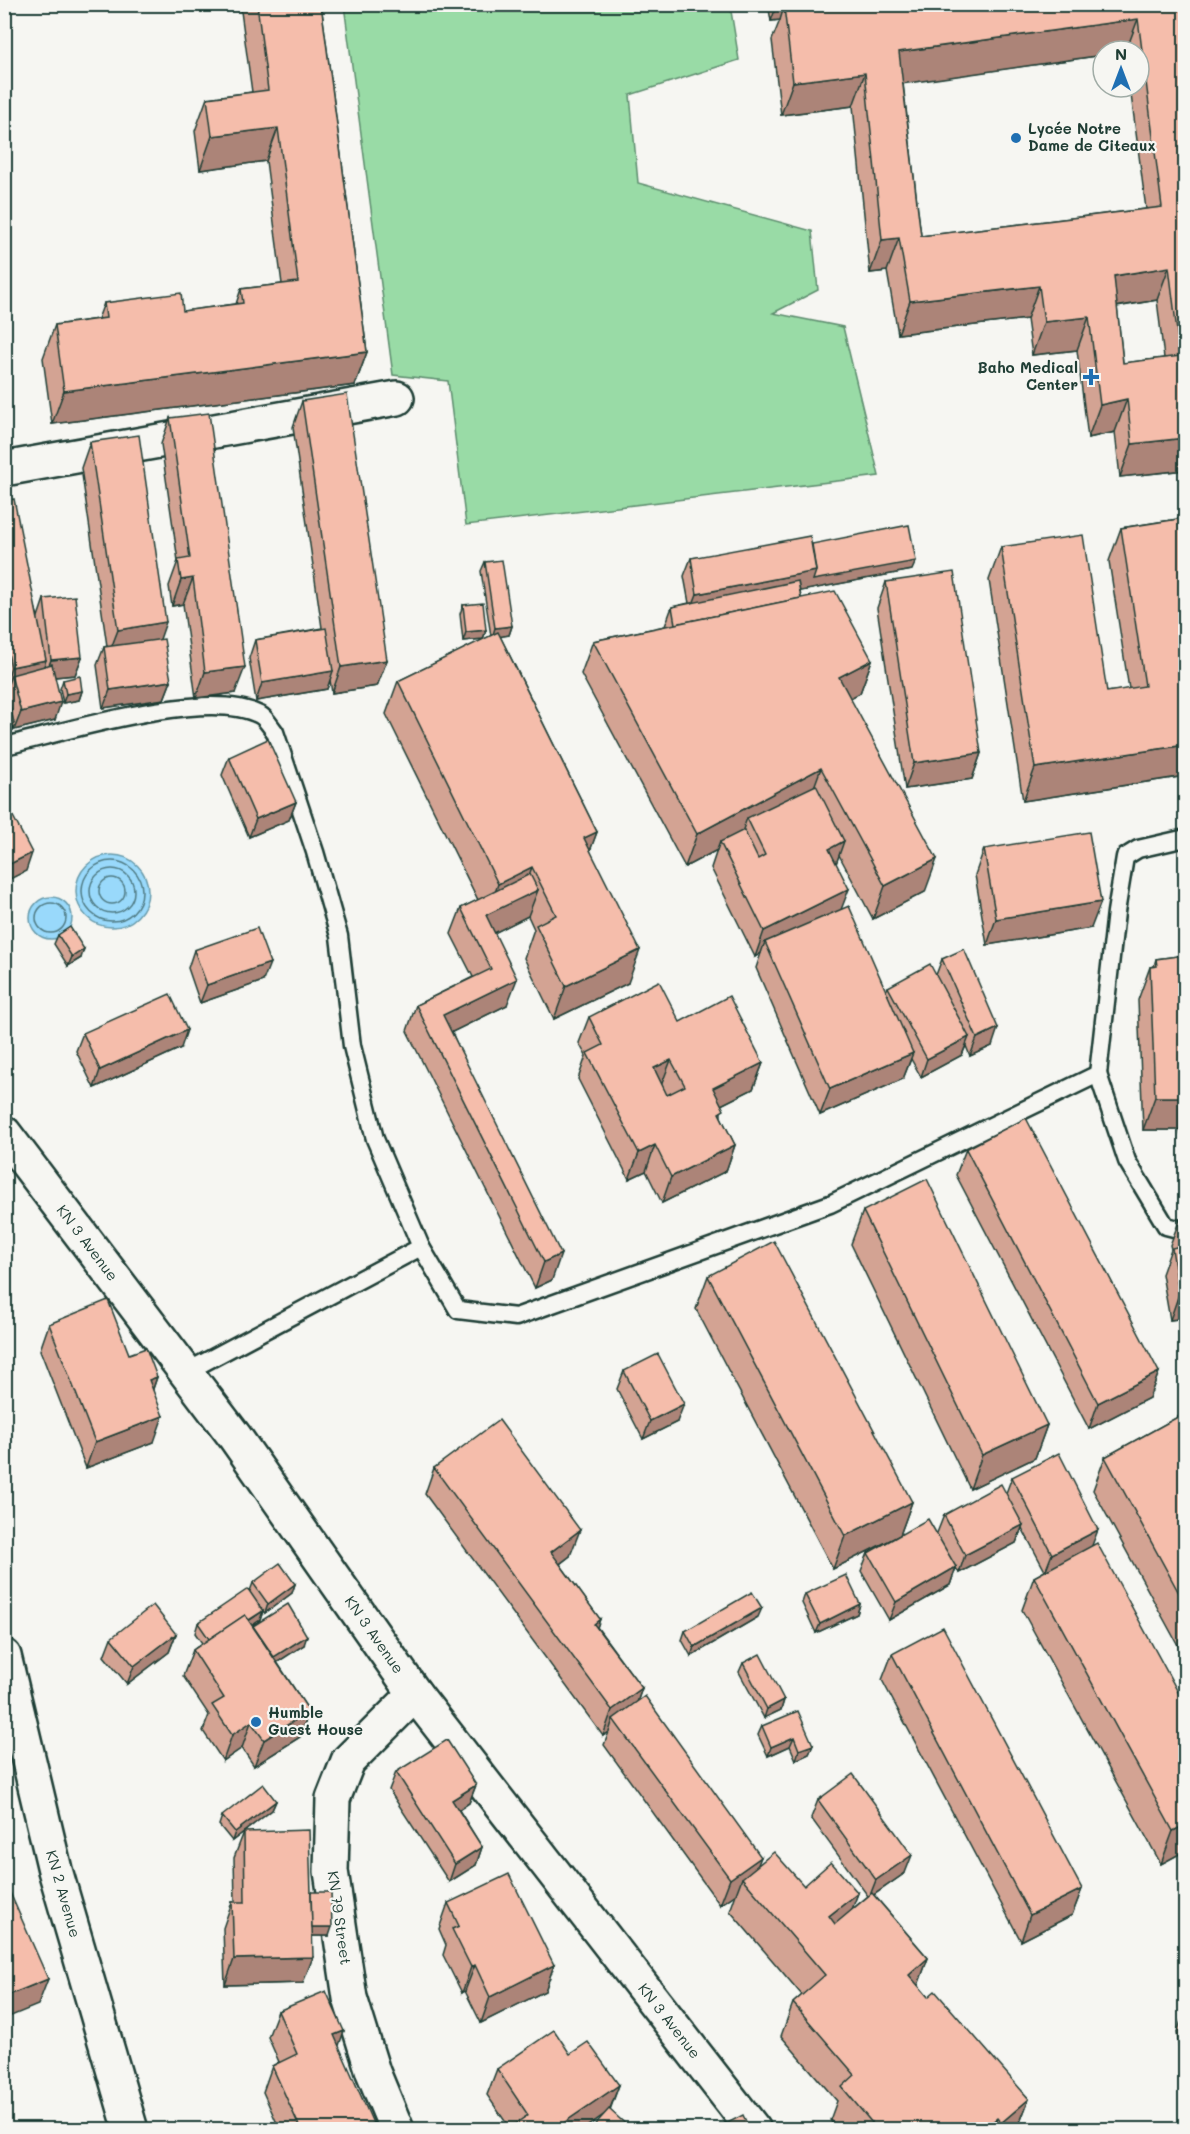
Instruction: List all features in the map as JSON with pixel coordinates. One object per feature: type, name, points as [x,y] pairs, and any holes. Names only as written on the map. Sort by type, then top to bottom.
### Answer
[{"type":"main road","points":[[4,469],[398,398]]},
{"type":"main road","name":"KN 3 Avenue","points":[[4,1133],[235,1437],[415,1694],[754,2130]]},
{"type":"main road","name":"KN 2 Avenue","points":[[4,1656],[55,1870],[131,2130]]},
{"type":"main road","name":"KN 79 Street","points":[[397,2130],[373,2072],[350,1998],[331,1871],[333,1799],[348,1761],[415,1694]]},
{"type":"lane","points":[[5,746],[154,712],[236,706],[261,715],[275,732],[288,764],[339,936],[352,1046],[375,1138],[421,1247],[458,1310],[516,1317],[830,1204],[1098,1074]]},
{"type":"lane","points":[[1185,838],[1138,849],[1125,857],[1098,1074],[1127,1161],[1166,1226],[1185,1231]]},
{"type":"lane","points":[[186,1372],[421,1247]]},
{"type":"green space","points":[[344,5],[730,5],[739,60],[630,95],[638,183],[812,231],[818,290],[773,313],[843,327],[879,476],[466,525],[448,381],[393,375]]},
{"type":"water","points":[[112,855],[132,861],[142,871],[148,891],[142,911],[132,921],[112,927],[92,921],[82,911],[76,891],[82,871],[92,861]]},
{"type":"water","points":[[51,897],[66,903],[72,918],[66,933],[51,939],[36,933],[30,918],[36,903]]},
{"type":"building","points":[[257,4],[321,4],[367,352],[64,391],[55,325],[106,318],[104,303],[181,293],[183,311],[243,303],[241,289],[298,282],[278,128],[212,136],[207,98],[268,90]]},
{"type":"building","points":[[802,4],[1185,4],[1185,438],[1132,444],[1127,399],[1100,405],[1089,317],[1044,322],[1039,286],[910,301],[899,238],[882,240],[865,73],[793,82],[784,7]],"holes":[[[1138,19],[1141,39],[1151,39],[1151,99],[1148,99],[1162,207],[921,236],[899,52]],[[1169,267],[1180,356],[1123,363],[1114,276]]]},
{"type":"building","points":[[347,394],[387,660],[341,667],[302,401]]},
{"type":"building","points":[[209,413],[245,667],[205,672],[193,578],[181,580],[178,560],[190,558],[170,418]]},
{"type":"building","points":[[139,435],[166,622],[118,630],[90,442]]},
{"type":"building","points":[[14,499],[46,660],[11,667],[4,634],[4,501]]},
{"type":"building","points":[[1185,518],[1185,745],[1035,768],[1001,547],[1083,535],[1107,692],[1145,686],[1121,528]]},
{"type":"building","points":[[909,525],[916,561],[813,580],[816,571],[812,544]]},
{"type":"building","points":[[810,536],[816,571],[697,594],[691,558]]},
{"type":"building","points":[[502,560],[512,626],[495,628],[485,562]]},
{"type":"building","points":[[954,572],[981,753],[914,763],[886,582]]},
{"type":"building","points":[[798,581],[801,598],[675,624],[672,607]]},
{"type":"building","points":[[835,591],[872,660],[839,677],[937,859],[885,886],[821,768],[697,834],[593,641]]},
{"type":"building","points":[[75,596],[82,657],[51,660],[44,599]]},
{"type":"building","points":[[483,603],[486,630],[466,632],[463,605]]},
{"type":"building","points":[[326,628],[333,671],[262,683],[255,640]]},
{"type":"building","points":[[498,632],[597,832],[584,838],[640,950],[566,986],[536,925],[556,915],[532,867],[498,884],[398,681]]},
{"type":"building","points":[[164,639],[171,681],[110,690],[104,647]]},
{"type":"building","points":[[52,664],[61,702],[21,712],[11,675]]},
{"type":"building","points":[[80,676],[82,691],[66,694],[63,680]]},
{"type":"building","points":[[4,679],[14,723],[4,725]]},
{"type":"building","points":[[268,739],[296,802],[256,819],[229,757]]},
{"type":"building","points":[[816,785],[844,841],[829,849],[849,889],[764,931],[720,842],[744,830],[758,859],[765,855],[747,818]]},
{"type":"building","points":[[4,799],[32,853],[4,867]]},
{"type":"building","points":[[1089,832],[1101,902],[996,919],[984,849]]},
{"type":"building","points":[[530,874],[538,890],[486,915],[517,979],[443,1015],[561,1254],[544,1262],[416,1005],[491,969],[461,908]]},
{"type":"building","points":[[849,906],[913,1053],[830,1089],[765,942]]},
{"type":"building","points":[[70,927],[84,949],[72,957],[58,935]]},
{"type":"building","points":[[257,928],[270,963],[207,985],[194,950]]},
{"type":"building","points":[[964,949],[998,1028],[977,1038],[942,959]]},
{"type":"building","points":[[1185,955],[1185,1097],[1155,1097],[1150,967],[1157,966],[1156,959]]},
{"type":"building","points":[[930,964],[969,1037],[927,1059],[888,987]]},
{"type":"building","points":[[659,981],[680,1022],[729,996],[763,1063],[713,1088],[724,1110],[719,1113],[735,1145],[671,1177],[655,1145],[639,1153],[587,1053],[603,1045],[589,1017]],"holes":[[[671,1060],[685,1086],[667,1095],[654,1068]]]},
{"type":"building","points":[[170,994],[187,1030],[100,1070],[83,1033]]},
{"type":"building","points":[[1026,1118],[1159,1372],[1098,1403],[966,1149]]},
{"type":"building","points":[[927,1179],[1047,1425],[982,1455],[863,1211]]},
{"type":"building","points":[[1185,1218],[1185,1293],[1179,1294],[1172,1248],[1184,1245],[1180,1219]]},
{"type":"building","points":[[774,1241],[912,1502],[845,1536],[708,1276]]},
{"type":"building","points":[[108,1300],[129,1354],[146,1348],[157,1377],[149,1380],[163,1416],[95,1442],[49,1324]]},
{"type":"building","points":[[658,1354],[684,1404],[650,1421],[624,1371]]},
{"type":"building","points":[[1185,1413],[1185,1604],[1105,1457]]},
{"type":"building","points":[[499,1420],[580,1530],[551,1552],[600,1619],[594,1624],[642,1688],[612,1710],[434,1468]]},
{"type":"building","points":[[1059,1453],[1098,1530],[1052,1554],[1012,1477]]},
{"type":"building","points":[[1001,1484],[1023,1525],[965,1555],[944,1515]]},
{"type":"building","points":[[928,1519],[956,1567],[896,1602],[868,1553]]},
{"type":"building","points":[[1097,1543],[1185,1705],[1185,1825],[1173,1831],[1034,1577]]},
{"type":"building","points":[[280,1563],[295,1584],[268,1604],[253,1583]]},
{"type":"building","points":[[846,1575],[860,1604],[820,1624],[805,1594]]},
{"type":"building","points":[[248,1589],[263,1611],[249,1620],[245,1615],[209,1639],[198,1623]]},
{"type":"building","points":[[752,1592],[762,1608],[694,1647],[685,1631]]},
{"type":"building","points":[[288,1604],[307,1636],[274,1657],[253,1626]]},
{"type":"building","points":[[153,1605],[176,1634],[134,1666],[111,1638]]},
{"type":"building","points":[[245,1615],[309,1711],[264,1740],[251,1722],[232,1735],[212,1705],[224,1698],[193,1650]]},
{"type":"building","points":[[943,1627],[1082,1889],[1030,1915],[892,1654]]},
{"type":"building","points":[[760,1654],[784,1700],[767,1709],[743,1663]]},
{"type":"building","points":[[645,1696],[761,1857],[730,1879],[613,1719]]},
{"type":"building","points":[[798,1711],[813,1745],[799,1750],[794,1737],[771,1747],[762,1726]]},
{"type":"building","points":[[447,1740],[476,1785],[452,1800],[482,1847],[455,1864],[396,1772]]},
{"type":"building","points":[[853,1774],[912,1855],[876,1880],[818,1800]]},
{"type":"building","points":[[263,1784],[276,1801],[235,1832],[222,1816]]},
{"type":"building","points":[[309,1830],[313,1957],[234,1959],[232,1902],[245,1902],[244,1832]]},
{"type":"building","points":[[774,1852],[804,1886],[831,1862],[858,1893],[829,1916],[835,1924],[872,1893],[928,1958],[909,1975],[928,1997],[935,1991],[1029,2099],[1001,2123],[997,2118],[983,2130],[878,2130],[842,2087],[855,2075],[793,2003],[825,1975],[742,1878]]},
{"type":"building","points":[[509,1874],[554,1965],[490,1997],[475,1965],[471,1967],[452,1929],[459,1926],[448,1903]]},
{"type":"building","points":[[4,1879],[48,1979],[4,1997]]},
{"type":"building","points":[[311,1892],[331,1892],[332,1927],[312,1927]]},
{"type":"building","points":[[326,1991],[344,2031],[334,2035],[373,2123],[359,2130],[301,2130],[272,2066],[297,2054],[278,2011]]},
{"type":"building","points":[[554,2030],[570,2054],[588,2042],[619,2085],[553,2130],[519,2130],[515,2124],[528,2115],[497,2069]]},
{"type":"building","points":[[609,2109],[631,2129],[590,2130]]},
{"type":"building","points":[[743,2115],[750,2130],[714,2130]]},
{"type":"place","name":"Lycée Notre Dame de Citeaux","points":[[1016,138]]},
{"type":"place","name":"Baho Medical Center","points":[[1091,377]]},
{"type":"place","name":"Humble Guest House","points":[[256,1722]]}]
